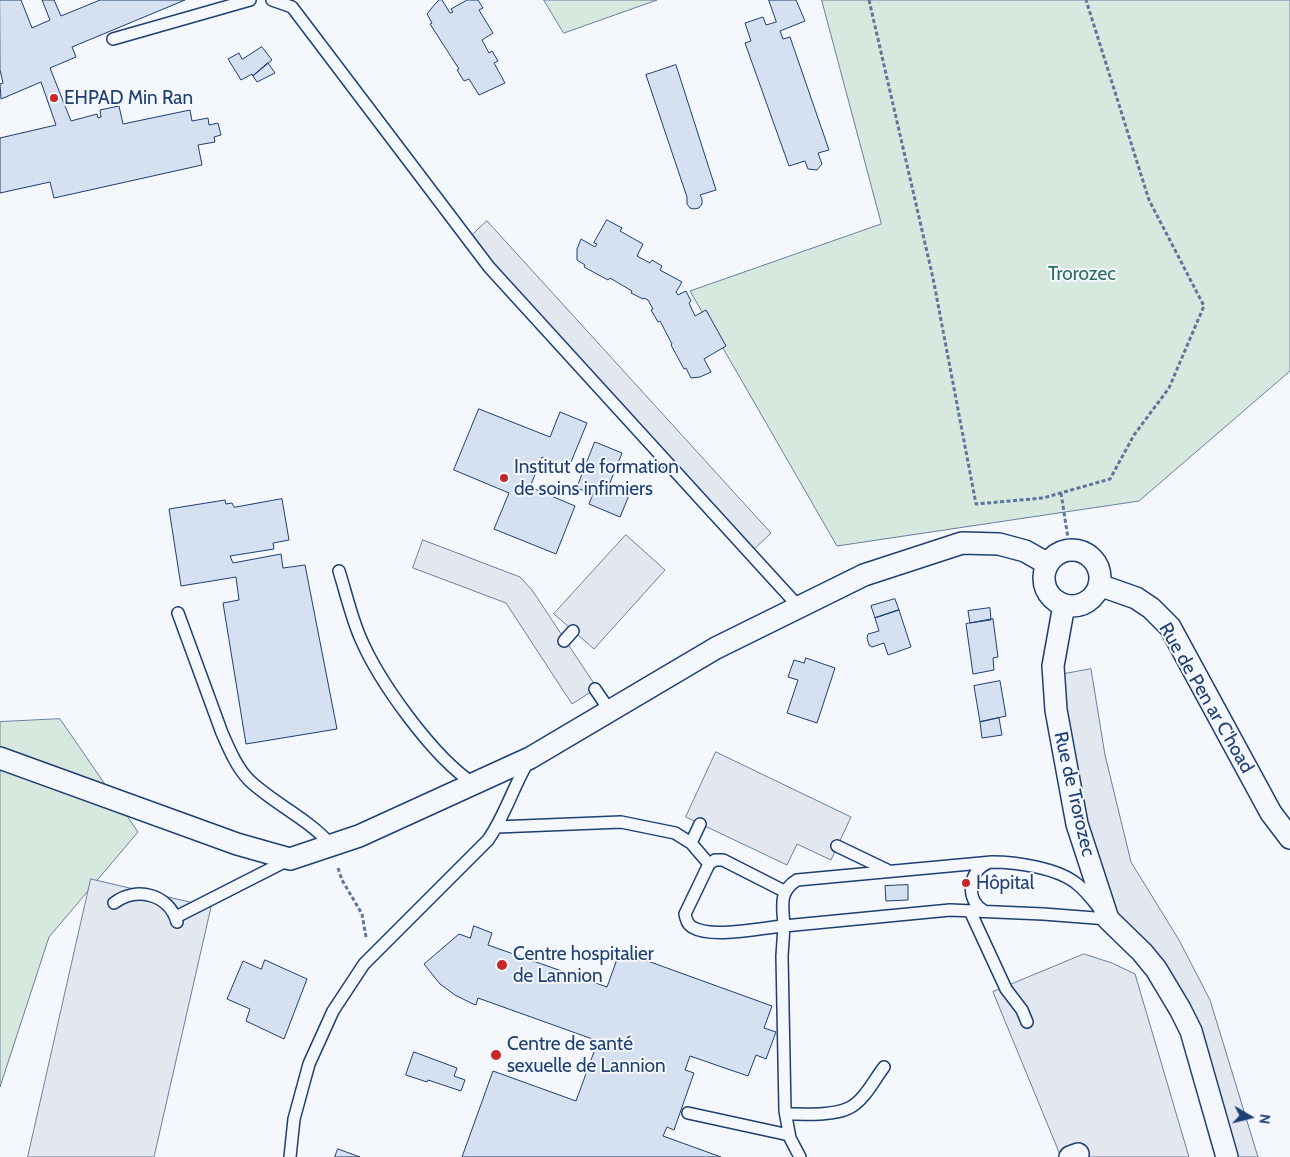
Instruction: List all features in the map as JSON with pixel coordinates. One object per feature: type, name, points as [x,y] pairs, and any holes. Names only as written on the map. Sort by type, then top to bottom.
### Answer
[{"type":"street","points":[[0,758],[236,844],[290,859],[359,836],[530,758],[716,648],[864,575],[962,543],[999,544],[1025,551],[1048,564]]},
{"type":"street","points":[[1070,550],[1086,553],[1093,560],[1098,568],[1100,580],[1092,597],[1085,603],[1075,606],[1064,605],[1055,600],[1048,593],[1044,584],[1044,573],[1054,556],[1062,551],[1070,550]]},
{"type":"street","name":"Rue de Pen ar C'hoad","points":[[1099,585],[1136,598],[1151,608],[1170,627],[1271,813],[1290,838]]},
{"type":"street","name":"Rue de Trorozec","points":[[1064,605],[1053,666],[1056,710],[1077,824],[1108,919],[1142,952],[1156,970],[1191,1031],[1227,1157]]},
{"type":"lane","points":[[112,38],[250,0]]},
{"type":"lane","points":[[272,0],[292,7],[489,266],[799,607]]},
{"type":"lane","points":[[339,572],[360,637],[381,677],[419,730],[461,776],[474,784]]},
{"type":"lane","points":[[178,613],[222,733],[230,752],[243,772],[248,779],[282,807],[322,835],[331,845]]},
{"type":"lane","points":[[564,641],[573,631]]},
{"type":"lane","points":[[595,689],[610,712]]},
{"type":"lane","points":[[290,1157],[294,1119],[309,1064],[333,1011],[369,958],[488,840],[497,827],[530,758]]},
{"type":"lane","points":[[497,827],[621,822],[675,833],[691,843],[709,864]]},
{"type":"lane","points":[[691,843],[700,824]]},
{"type":"lane","points":[[837,846],[889,871]]},
{"type":"lane","points":[[114,903],[132,894],[148,895],[162,901],[170,908],[177,920],[290,859]]},
{"type":"lane","points":[[784,891],[723,860],[715,860],[709,864],[685,914],[686,921],[691,927],[716,933],[950,910],[1108,919]]},
{"type":"lane","points":[[800,1157],[790,1135],[786,1114],[782,899],[784,891],[790,885],[797,880],[804,879],[992,862],[1016,863],[1059,874],[1077,884],[1108,919]]},
{"type":"lane","points":[[984,911],[981,910],[974,900],[970,884],[978,869],[992,862]]},
{"type":"lane","points":[[970,911],[1006,989],[1022,1010],[1027,1022]]},
{"type":"lane","points":[[786,1114],[828,1113],[850,1108],[862,1097],[884,1067]]},
{"type":"lane","points":[[688,1113],[790,1135]]},
{"type":"path","points":[[869,0],[933,278],[976,504],[1044,498],[1110,479],[1134,436],[1169,388],[1204,306],[1149,200],[1086,0]]},
{"type":"path","points":[[1060,493],[1070,550]]},
{"type":"path","points":[[331,845],[342,880],[362,914],[369,958]]},
{"type":"green space","points":[[544,0],[657,0],[564,33]]},
{"type":"green space","name":"Trorozec","points":[[822,0],[1290,0],[1290,371],[1139,501],[837,546],[690,291],[881,224]]},
{"type":"green space","points":[[60,719],[138,832],[49,937],[0,1087],[0,722]]},
{"type":"shaded area","points":[[487,221],[771,533],[749,554],[465,242]]},
{"type":"shaded area","points":[[626,535],[665,570],[594,649],[554,614]]},
{"type":"shaded area","points":[[423,540],[520,577],[532,590],[597,688],[572,704],[506,603],[413,568]]},
{"type":"shaded area","points":[[1091,669],[1105,755],[1131,862],[1179,940],[1210,1000],[1258,1157],[1227,1157],[1191,1031],[1108,919],[1054,676]]},
{"type":"shaded area","points":[[716,752],[851,817],[831,860],[797,844],[787,865],[686,817]]},
{"type":"shaded area","points":[[91,879],[211,907],[154,1157],[28,1157]]},
{"type":"shaded area","points":[[1084,954],[1112,963],[1135,974],[1189,1157],[1061,1157],[993,992]]},
{"type":"building","name":"EHPAD Min Ran","points":[[0,0],[21,0],[32,28],[50,20],[42,0],[54,0],[61,16],[100,0],[185,0],[72,47],[76,57],[50,68],[71,121],[97,114],[98,118],[101,117],[100,110],[119,106],[123,124],[190,110],[192,121],[208,118],[209,125],[218,123],[221,135],[214,137],[215,142],[198,145],[202,165],[54,198],[50,182],[0,193],[0,138],[56,125],[41,82],[1,99],[0,84],[3,83],[0,70]]},
{"type":"building","points":[[439,0],[442,0],[450,13],[453,12],[451,9],[467,0],[478,0],[483,8],[479,10],[493,33],[482,40],[489,53],[492,51],[498,61],[494,63],[505,83],[479,95],[469,79],[464,81],[457,70],[459,69],[430,24],[432,23],[427,14]]},
{"type":"building","points":[[769,0],[796,0],[805,21],[780,31],[783,39],[790,37],[829,150],[818,153],[822,164],[817,170],[808,169],[805,161],[789,166],[745,43],[751,41],[745,23],[763,17],[766,25],[776,22]]},
{"type":"building","points":[[262,47],[272,60],[253,76],[252,74],[241,80],[228,59],[239,53],[242,59]]},
{"type":"building","points":[[268,63],[275,73],[257,82],[253,76]]},
{"type":"building","points":[[676,65],[716,190],[700,195],[702,204],[699,208],[694,209],[690,208],[687,204],[687,197],[646,75]]},
{"type":"building","points":[[607,220],[622,228],[620,231],[643,244],[637,256],[650,263],[652,260],[662,266],[660,270],[682,282],[676,292],[678,295],[686,291],[695,316],[706,310],[726,346],[704,359],[711,372],[700,377],[691,378],[686,368],[684,369],[660,321],[658,322],[651,310],[653,309],[648,300],[631,293],[632,291],[610,278],[608,280],[584,267],[585,265],[577,260],[577,249],[581,239],[595,247],[597,244],[594,243]]},
{"type":"building","name":"Institut de formation de soins infimiers","points":[[479,409],[550,437],[560,412],[587,423],[569,467],[542,457],[530,487],[575,506],[556,554],[494,529],[509,493],[454,470]]},
{"type":"building","points":[[595,442],[622,453],[609,485],[630,493],[620,517],[589,504],[593,494],[577,488]]},
{"type":"building","points":[[282,499],[289,540],[273,543],[274,549],[230,556],[233,563],[281,554],[283,568],[305,565],[337,729],[246,744],[223,603],[239,600],[236,577],[181,586],[169,509],[225,500],[226,504],[232,503],[234,507]]},
{"type":"building","points":[[895,599],[899,610],[875,618],[871,606]]},
{"type":"building","points":[[990,608],[991,620],[970,623],[968,611]]},
{"type":"building","points":[[899,610],[911,647],[888,655],[884,643],[872,647],[869,645],[867,638],[868,634],[879,631],[875,618]]},
{"type":"building","points":[[993,619],[998,657],[993,658],[994,670],[973,674],[966,624]]},
{"type":"building","points":[[806,658],[835,668],[817,723],[787,713],[798,680],[788,677],[794,660],[804,663]]},
{"type":"building","points":[[1000,681],[1006,716],[980,722],[974,686]]},
{"type":"building","points":[[999,718],[1002,735],[982,738],[980,722]]},
{"type":"building","points":[[908,885],[908,900],[886,901],[885,886]]},
{"type":"building","points":[[474,926],[492,933],[488,945],[607,987],[620,951],[772,1006],[764,1028],[776,1032],[766,1059],[756,1055],[748,1076],[690,1056],[685,1070],[694,1073],[674,1130],[667,1127],[663,1136],[721,1157],[462,1157],[493,1071],[576,1101],[598,1041],[478,998],[476,1005],[473,1004],[455,995],[440,984],[424,964],[459,934],[470,938]]},
{"type":"building","points":[[265,960],[307,979],[284,1039],[246,1021],[250,1009],[227,999],[243,961],[261,969]]},
{"type":"building","points":[[414,1052],[457,1068],[454,1076],[465,1080],[461,1091],[406,1075]]},
{"type":"building","points":[[338,1149],[360,1157],[335,1157]]},
{"type":"place","name":"EHPAD Min Ran","points":[[54,98]]},
{"type":"place","name":"Institut de formation de soins infimiers","points":[[504,478]]},
{"type":"place","name":"Hôpital","points":[[966,883]]},
{"type":"place","name":"Centre hospitalier de Lannion","points":[[502,965]]},
{"type":"place","name":"Centre de santé sexuelle de Lannion","points":[[496,1055]]}]
